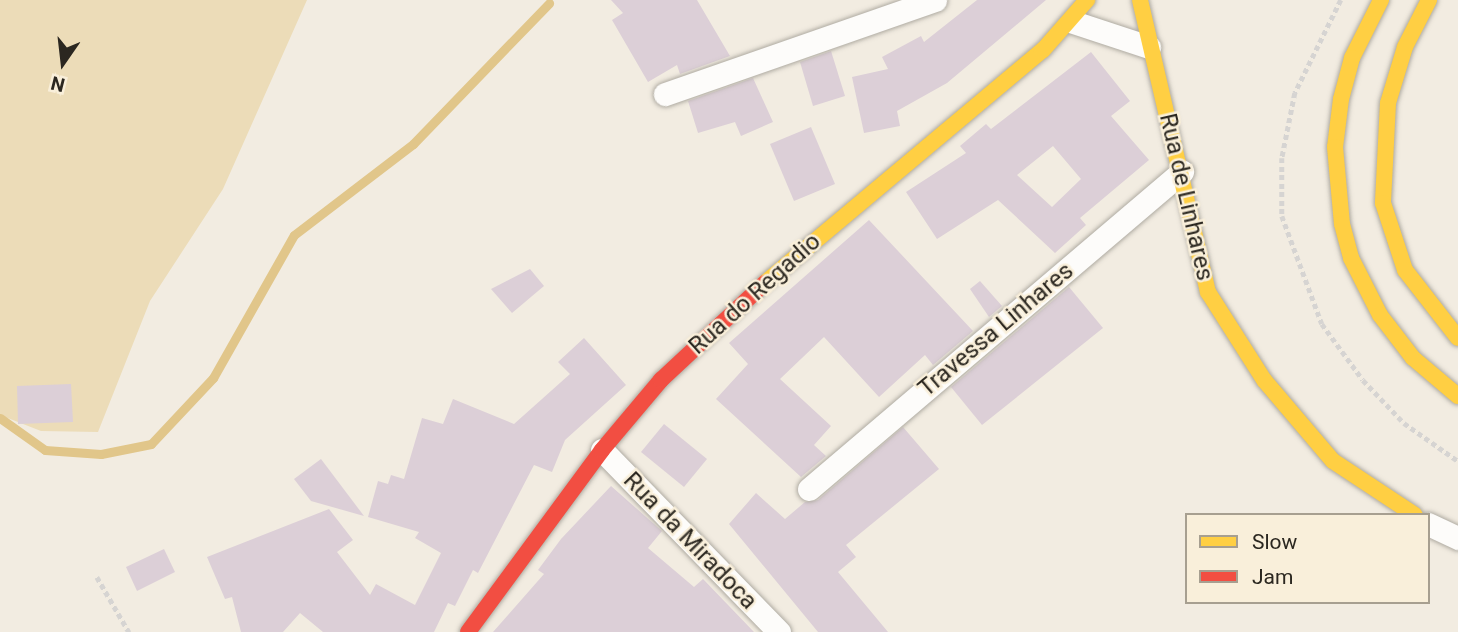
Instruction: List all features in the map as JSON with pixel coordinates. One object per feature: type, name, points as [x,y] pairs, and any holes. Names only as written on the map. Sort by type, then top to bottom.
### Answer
[{"type":"main road","name":"Rua do Regadio","points":[[468,632],[601,450],[661,380],[778,271],[1073,22],[1087,0]]},
{"type":"main road","name":"Rua de Linhares","points":[[1140,0],[1149,47],[1182,171],[1208,292],[1264,380],[1333,461],[1412,513]]},
{"type":"main road","points":[[1381,0],[1352,58],[1341,99],[1335,146],[1342,223],[1351,258],[1380,314],[1413,358],[1458,397]]},
{"type":"main road","points":[[1429,0],[1405,47],[1388,103],[1383,203],[1405,270],[1458,338]]},
{"type":"street","points":[[665,94],[934,0]]},
{"type":"street","points":[[1073,22],[1149,47]]},
{"type":"street","name":"Travessa Linhares","points":[[809,489],[1182,171]]},
{"type":"street","name":"Rua da Miradoca","points":[[601,450],[779,632]]},
{"type":"street","points":[[1430,525],[1458,538]]},
{"type":"path","points":[[97,578],[130,632]]},
{"type":"shaded area","points":[[0,0],[307,0],[223,189],[150,301],[98,432],[41,431],[0,415]]},
{"type":"building","points":[[611,0],[697,0],[730,56],[680,74],[677,65],[648,82],[612,20],[623,13]]},
{"type":"building","points":[[977,0],[1046,0],[947,83],[897,111],[900,126],[864,133],[852,77],[888,69],[882,57],[921,36],[924,42]]},
{"type":"building","points":[[831,51],[845,96],[813,106],[800,62]]},
{"type":"building","points":[[1091,52],[1130,101],[1111,116],[1149,160],[1080,218],[1086,225],[1055,253],[998,200],[937,239],[906,192],[966,153],[960,146],[986,124],[991,129]],"holes":[[[1053,146],[1081,179],[1052,207],[1017,175]]]},
{"type":"building","points":[[753,78],[773,122],[741,136],[735,122],[698,133],[688,101]]},
{"type":"building","points":[[811,127],[835,184],[794,201],[770,144]]},
{"type":"building","points":[[869,220],[973,331],[933,365],[925,355],[879,397],[824,337],[780,379],[831,426],[814,445],[826,456],[801,477],[716,399],[748,364],[729,343]]},
{"type":"building","points":[[530,269],[544,286],[512,313],[491,289]]},
{"type":"building","points":[[980,281],[1002,306],[989,317],[970,289]]},
{"type":"building","points":[[1069,287],[1103,328],[982,425],[951,387]]},
{"type":"building","points":[[584,338],[626,385],[565,440],[552,472],[534,465],[478,573],[473,570],[455,606],[448,603],[434,632],[323,632],[300,613],[283,632],[241,632],[232,597],[225,599],[207,557],[329,509],[353,540],[337,552],[370,595],[376,584],[415,605],[441,553],[415,538],[419,532],[368,517],[378,481],[388,484],[391,475],[404,479],[422,418],[443,424],[453,399],[514,424],[570,374],[558,362]]},
{"type":"building","points":[[71,384],[73,422],[18,424],[17,386]]},
{"type":"building","points":[[664,424],[707,459],[684,487],[641,452]]},
{"type":"building","points":[[903,427],[939,469],[846,545],[856,557],[838,572],[888,632],[818,632],[729,524],[756,493],[785,519],[805,502],[818,500]]},
{"type":"building","points":[[321,459],[364,516],[311,501],[294,479]]},
{"type":"building","points":[[611,486],[662,531],[648,548],[694,587],[703,579],[754,632],[493,632],[544,574],[538,570],[561,539]]},
{"type":"building","points":[[164,549],[175,572],[137,591],[126,567]]},
{"type":"waterway","points":[[0,418],[45,450],[101,454],[151,444],[213,378],[294,235],[413,144],[549,3]]},
{"type":"traffic: slow","points":[[765,283],[1043,50],[1087,0]]},
{"type":"traffic: slow","points":[[1140,0],[1208,292],[1264,380],[1333,461],[1412,513]]},
{"type":"traffic: slow","points":[[1381,0],[1352,58],[1341,99],[1335,147],[1342,224],[1351,258],[1380,315],[1413,358],[1458,396]]},
{"type":"traffic: slow","points":[[1429,0],[1405,47],[1388,103],[1383,203],[1405,270],[1458,338]]},
{"type":"traffic: jam","points":[[468,632],[602,450],[661,380],[765,283]]}]
